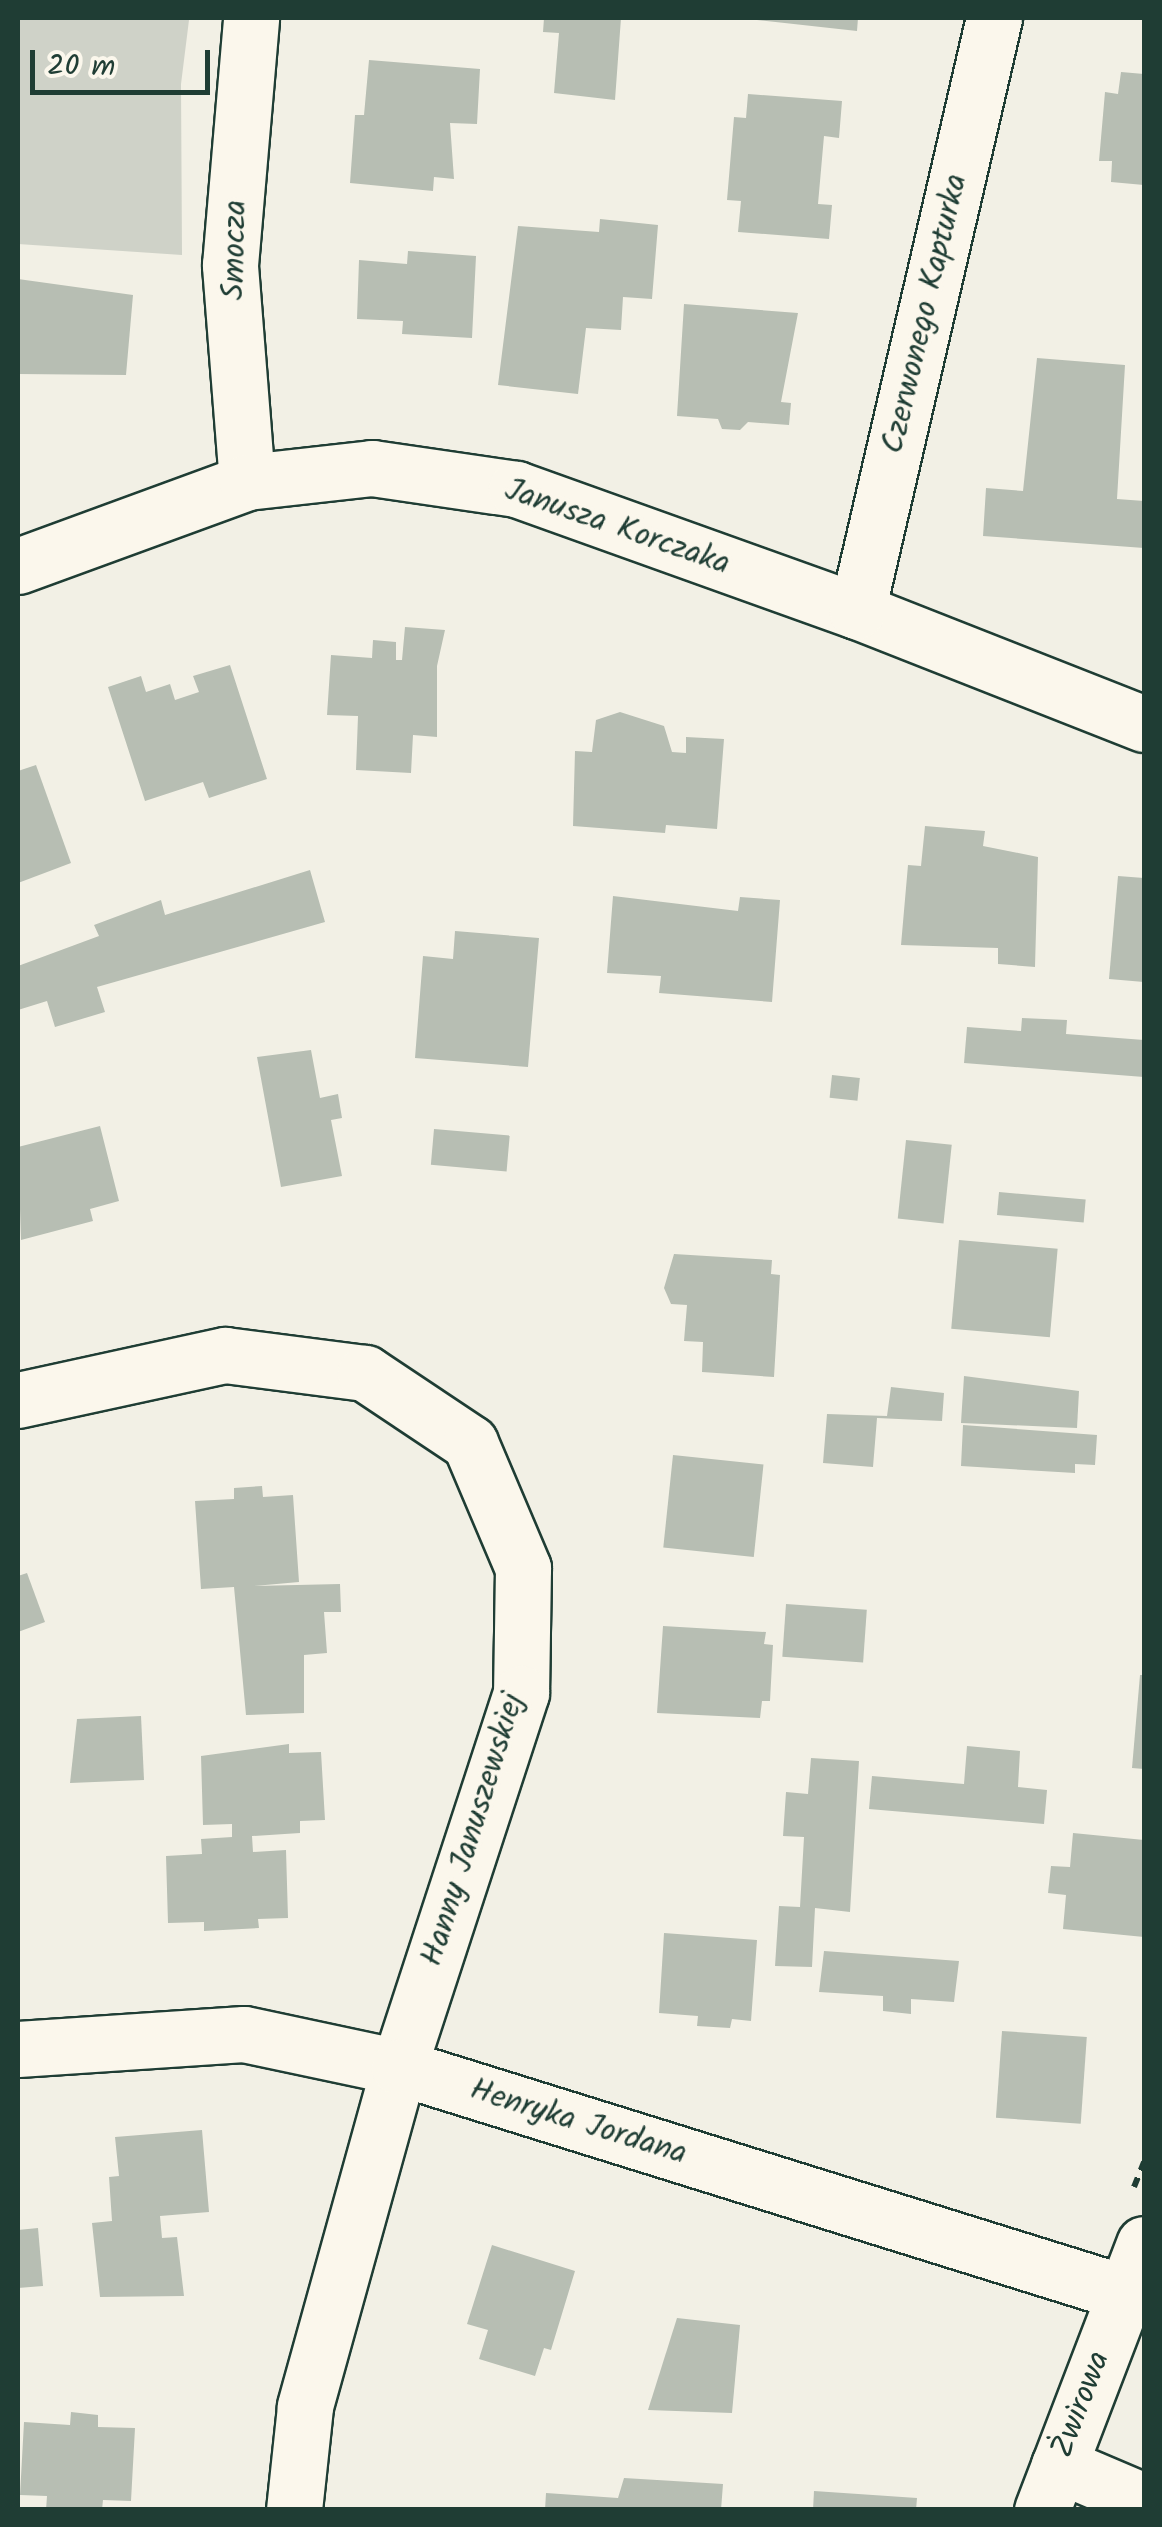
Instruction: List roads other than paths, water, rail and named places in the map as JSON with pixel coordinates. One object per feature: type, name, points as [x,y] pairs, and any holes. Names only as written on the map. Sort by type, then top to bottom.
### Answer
[{"type":"street","name":"Smocza","points":[[247,482],[230,265],[251,18]]},
{"type":"street","name":"Czerwonego Kapturka","points":[[858,611],[994,18]]},
{"type":"street","name":"Janusza Korczaka","points":[[18,566],[247,482],[372,468],[516,489],[858,611],[1144,724]]},
{"type":"street","name":"Hanny Januszewskiej","points":[[18,1400],[226,1354],[366,1373],[470,1442],[523,1568],[521,1693],[399,2067],[305,2407],[294,2510]]},
{"type":"street","name":"Henryka Jordana","points":[[18,2049],[244,2034],[399,2067],[1135,2268]]},
{"type":"street","name":"Żwirowa","points":[[1051,2487],[1135,2268]]},
{"type":"street","points":[[1051,2487],[1144,2500]]}]
